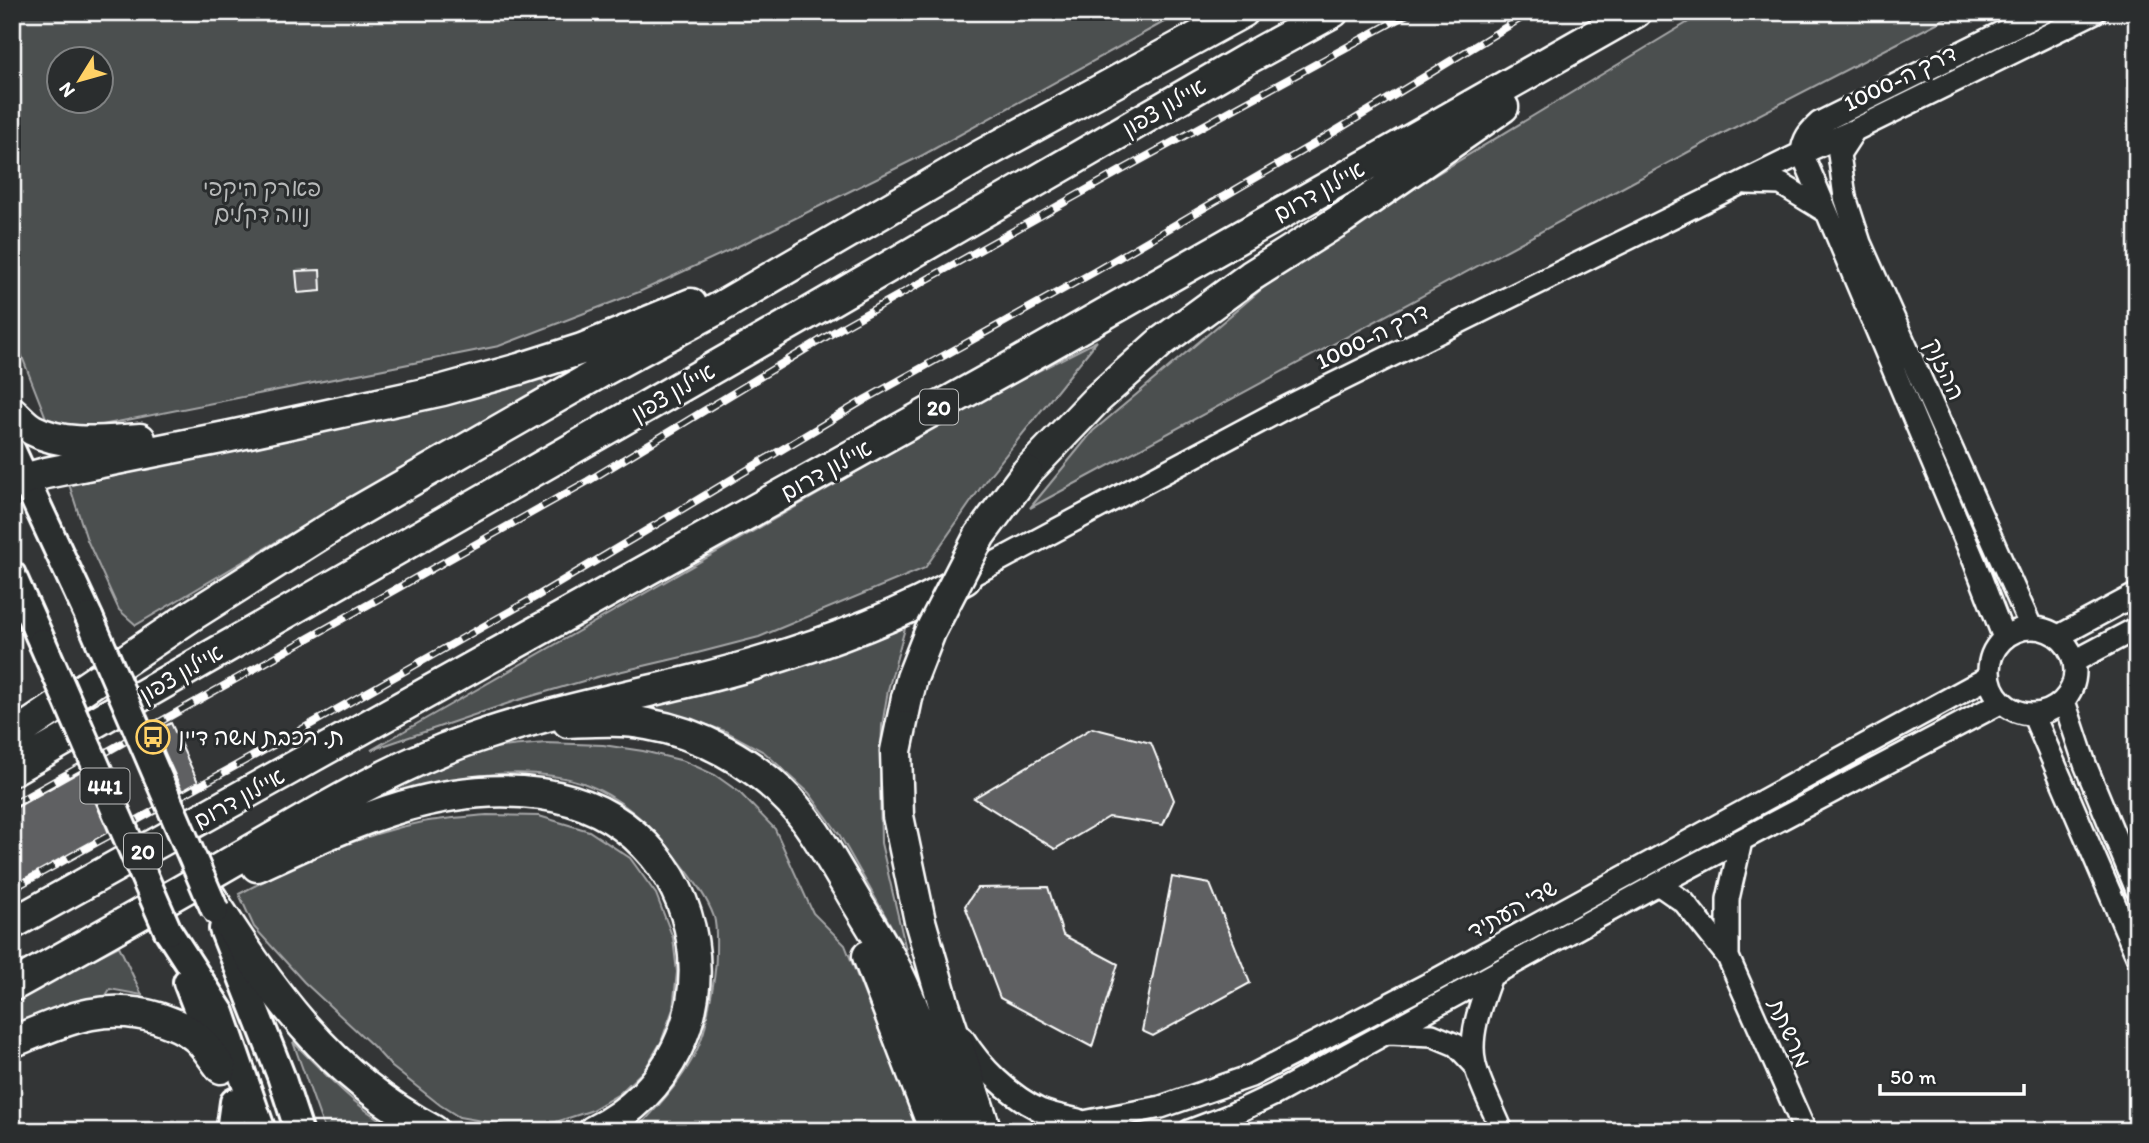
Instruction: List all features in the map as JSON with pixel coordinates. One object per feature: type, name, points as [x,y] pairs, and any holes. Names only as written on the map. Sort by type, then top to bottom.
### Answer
[{"type":"highway","points":[[12,737],[191,616],[351,515],[978,158],[1243,12]]},
{"type":"highway","name":"איילון צפון","points":[[12,770],[1247,59],[1334,12]]},
{"type":"highway","points":[[978,1130],[920,920],[898,816],[896,751],[912,678],[930,632],[980,536],[1027,472],[1097,399],[1172,334],[1251,276],[1343,218],[1639,12]]},
{"type":"highway","name":"איילון דרום","points":[[12,924],[1006,370],[1639,12]]},
{"type":"highway","points":[[18,482],[443,390],[582,348],[704,299],[978,158]]},
{"type":"highway","points":[[12,412],[30,429],[68,441],[232,436]]},
{"type":"highway","points":[[12,986],[327,806],[444,749],[522,724],[758,662],[847,634],[925,601],[970,576]]},
{"type":"highway","points":[[522,724],[596,720],[644,723],[689,735],[715,747],[759,774],[791,803],[828,855],[890,959],[920,1028],[953,1121],[978,1130]]},
{"type":"highway","points":[[94,941],[277,857],[395,807],[447,795],[476,792],[513,791],[572,801],[598,811],[624,827],[646,846],[663,866],[687,916],[695,963],[695,988],[690,1012],[684,1035],[672,1059],[660,1077],[627,1110],[594,1131]]},
{"type":"highway","points":[[828,855],[935,1131]]},
{"type":"highway","points":[[213,904],[273,990],[322,1047],[360,1082],[434,1131]]},
{"type":"highway","points":[[12,1042],[71,1018],[104,1011],[137,1012],[175,1023],[197,1038],[220,1068]]},
{"type":"main road","name":"441","points":[[12,451],[18,482],[89,617],[213,904],[281,1076],[299,1131]]},
{"type":"main road","name":"441","points":[[12,575],[167,931],[243,1131]]},
{"type":"main road","name":"441","points":[[167,931],[221,1013],[262,1131]]},
{"type":"main road","points":[[230,1131],[233,1102]]},
{"type":"street","name":"דרך ה-1000","points":[[1802,153],[1808,132],[1819,122],[2043,12]]},
{"type":"street","name":"דרך ה-1000","points":[[970,576],[1285,408],[2095,12]]},
{"type":"street","name":"ההזנק","points":[[1855,130],[1839,154],[1845,197],[1860,243],[2031,627]]},
{"type":"street","points":[[1802,153],[2004,638]]},
{"type":"street","points":[[1741,183],[1782,184],[1825,211]]},
{"type":"street","points":[[2059,636],[2137,594]]},
{"type":"street","points":[[2031,627],[2059,636],[2072,652],[2075,661],[2075,682],[2064,701],[2044,713],[2033,714],[2011,708],[2002,702],[1989,677],[1992,656],[2004,638],[2021,628],[2031,627]]},
{"type":"street","points":[[2075,661],[2137,628]]},
{"type":"street","name":"שד' העתיד","points":[[1037,1131],[1161,1107],[1251,1076],[1456,969],[1989,677]]},
{"type":"street","points":[[2064,701],[2085,764],[2137,890]]},
{"type":"street","points":[[1189,1131],[1275,1094],[1658,884],[2002,702]]},
{"type":"street","points":[[2033,714],[2137,956]]},
{"type":"street","name":"מרשתת","points":[[1728,957],[1728,899],[1741,841]]},
{"type":"street","name":"מרשתת","points":[[1658,884],[1684,902],[1728,957],[1805,1131]]},
{"type":"street","points":[[1491,976],[1476,1024],[1475,1065],[1502,1131]]},
{"type":"street","points":[[944,1005],[976,1058],[1016,1096],[1042,1111],[1087,1122]]},
{"type":"street","points":[[1387,1033],[1432,1035],[1456,1045],[1475,1065]]},
{"type":"green space","name":"פארק היקפי נווה דקלים","points":[[12,12],[1182,12],[923,155],[747,242],[639,292],[499,346],[82,429],[46,418],[12,331]]},
{"type":"green space","points":[[1705,12],[1958,12],[1718,136],[1030,508],[1093,431],[1301,256]]},
{"type":"green space","points":[[1097,341],[988,477],[925,568],[759,637],[597,677],[515,701],[371,750],[991,395]]},
{"type":"green space","points":[[539,377],[548,386],[372,485],[136,625],[119,610],[87,540],[69,484],[111,477]]},
{"type":"green space","points":[[907,621],[888,690],[882,726],[880,782],[881,843],[907,954],[839,834],[809,793],[764,752],[725,731],[676,715],[617,709]]},
{"type":"green space","points":[[545,743],[603,745],[684,761],[715,775],[739,792],[775,829],[813,913],[845,945],[917,1126],[892,1131],[635,1131],[674,1087],[697,1050],[715,974],[716,925],[711,908],[691,876],[665,843],[645,822],[609,795],[583,783],[554,776],[526,773],[468,778],[439,783],[356,808],[459,759],[496,748]]},
{"type":"green space","points":[[487,815],[539,816],[589,831],[630,858],[656,894],[673,938],[677,972],[673,1009],[661,1042],[645,1069],[619,1094],[590,1111],[556,1122],[523,1128],[459,1117],[392,1067],[304,982],[254,927],[239,894],[305,861],[375,835],[423,822]]},
{"type":"green space","points":[[119,946],[142,995],[110,989],[103,1000],[68,1007],[12,1025],[12,1000]]},
{"type":"green space","points":[[293,1042],[357,1103],[401,1131],[325,1131]]},
{"type":"building","points":[[320,270],[321,291],[298,293],[296,271]]},
{"type":"building","points":[[171,723],[198,782],[182,791],[155,731]]},
{"type":"building","points":[[1092,728],[1151,743],[1174,800],[1163,825],[1109,817],[1055,849],[974,798]]},
{"type":"building","points":[[83,770],[110,833],[12,887],[12,810]]},
{"type":"building","points":[[1172,877],[1210,884],[1250,983],[1153,1036],[1142,1031]]},
{"type":"building","points":[[1048,887],[1063,935],[1118,964],[1092,1047],[1000,998],[965,906],[977,888]]},
{"type":"railway","points":[[12,805],[588,481],[844,326],[1411,12]]},
{"type":"railway","points":[[12,889],[537,596],[866,399],[1094,272],[1319,141],[1531,12]]},
{"type":"place","name":"ת. רכבת משה דיין","points":[[153,737]]}]
